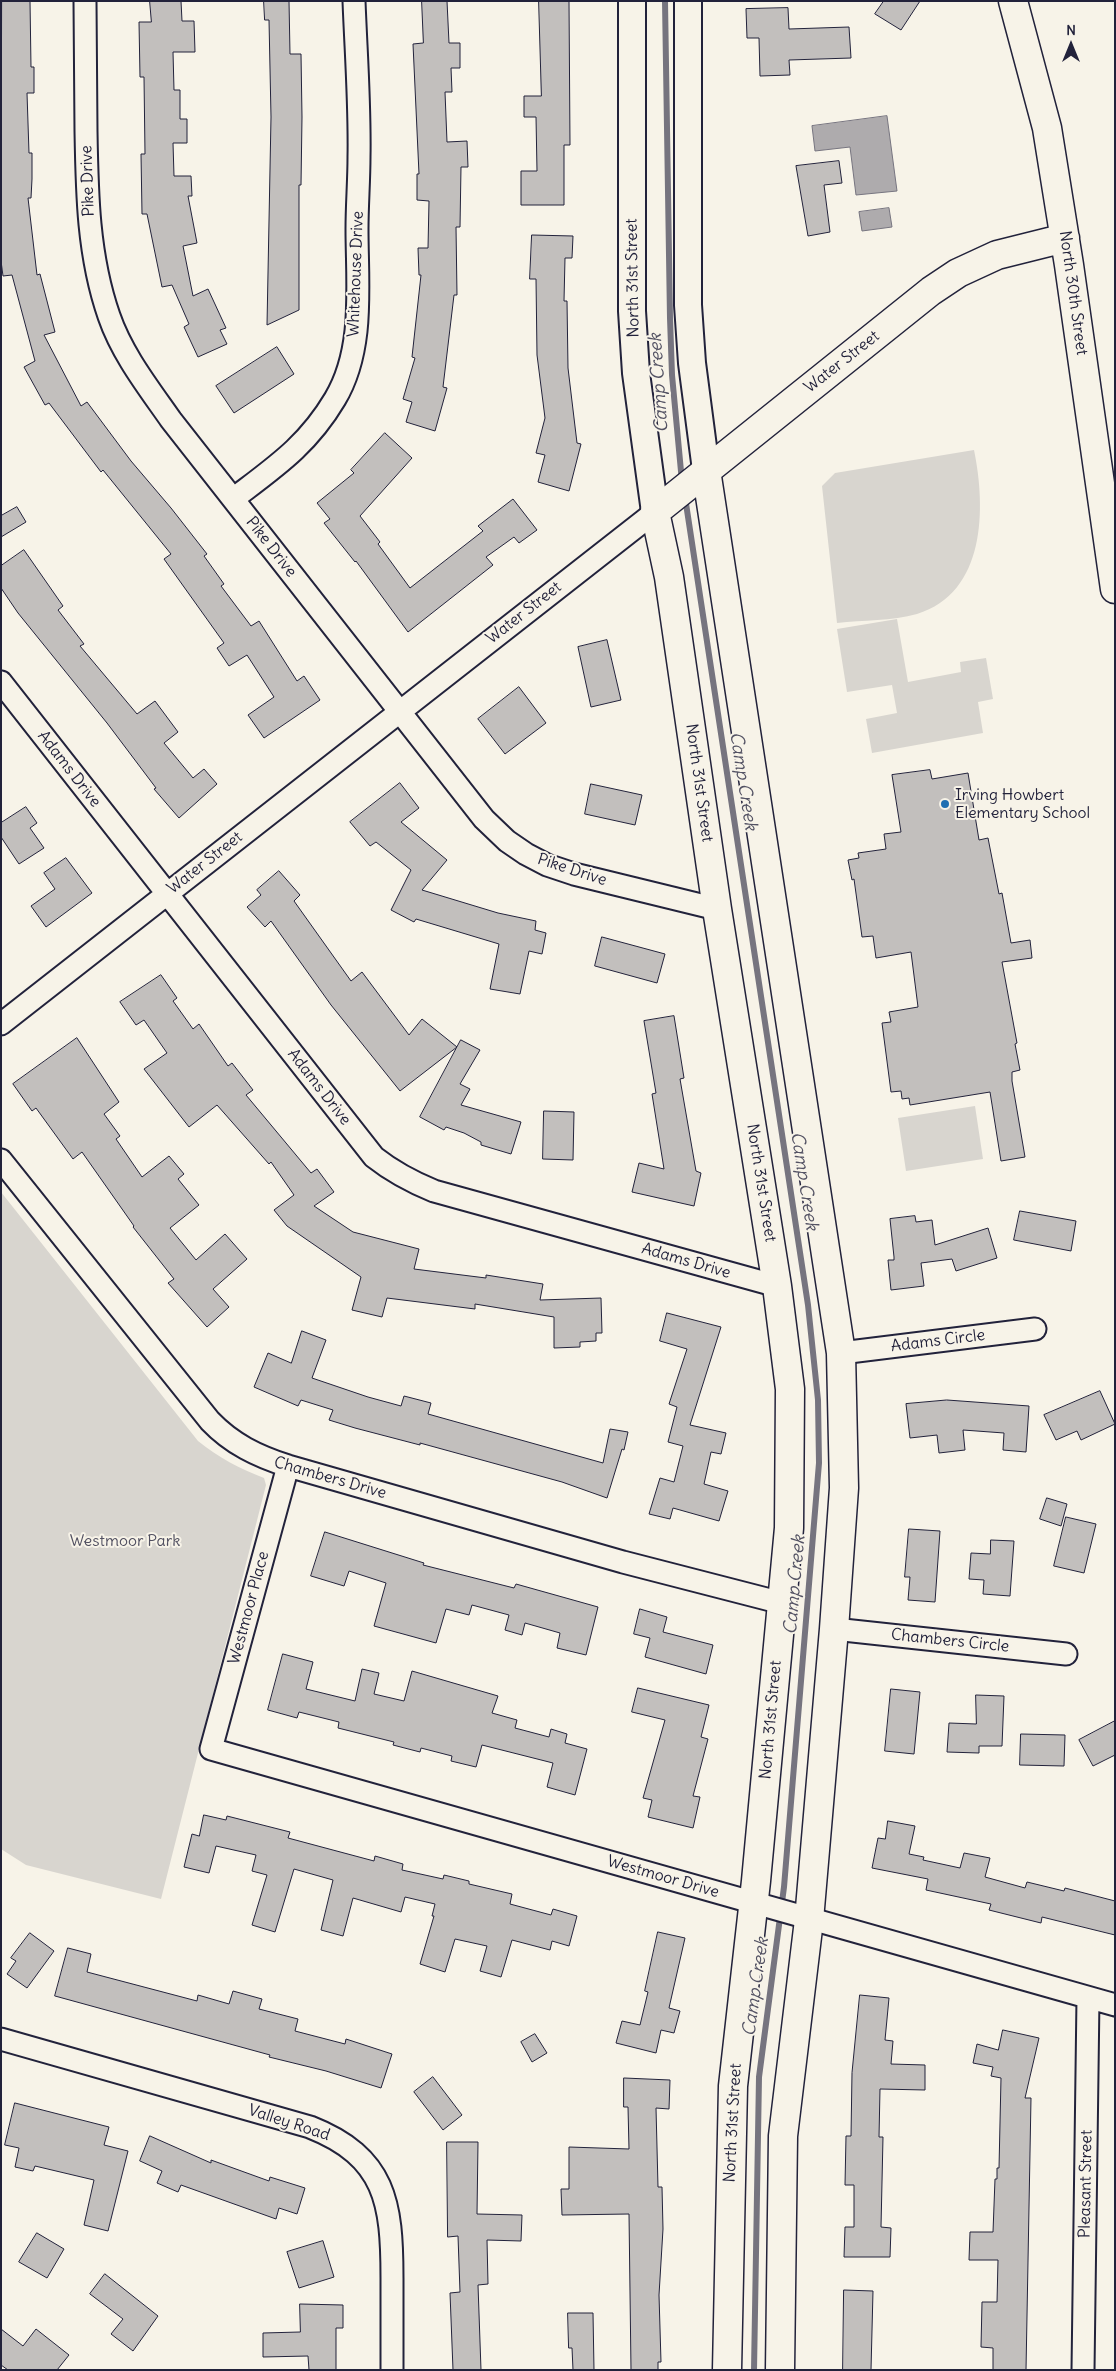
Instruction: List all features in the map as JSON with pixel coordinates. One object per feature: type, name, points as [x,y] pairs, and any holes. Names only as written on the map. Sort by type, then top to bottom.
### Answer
[{"type":"main road","name":"North 30th Street","points":[[1013,1],[1047,128],[1065,238],[1115,589]]},
{"type":"main road","name":"Water Street","points":[[655,512],[931,291],[958,273],[997,255],[1065,238]]},
{"type":"main road","points":[[706,470],[841,1353],[844,1488],[810,1920],[783,2136],[780,2370]]},
{"type":"main road","name":"North 31st Street","points":[[655,512],[669,577],[717,909],[777,1286],[787,1358],[791,1433],[789,1528],[753,1903],[733,2086],[727,2370]]},
{"type":"street","name":"Pike Drive","points":[[85,1],[87,190],[95,262],[109,316],[120,342],[138,373],[171,420],[484,819],[507,841],[526,854],[574,874],[717,909]]},
{"type":"street","name":"Whitehouse Drive","points":[[233,499],[298,450],[319,424],[336,398],[344,380],[356,338],[359,155],[354,1]]},
{"type":"street","name":"North 31st Street","points":[[632,1],[632,311],[636,373],[655,512]]},
{"type":"street","points":[[688,1],[688,305],[692,363],[706,470]]},
{"type":"street","name":"Water Street","points":[[1,1024],[655,512]]},
{"type":"street","name":"Adams Drive","points":[[1,682],[374,1157],[388,1169],[434,1191],[777,1286]]},
{"type":"street","name":"Chambers Drive","points":[[1,1160],[210,1421],[225,1437],[244,1449],[288,1466],[623,1562],[782,1603]]},
{"type":"street","name":"Adams Circle","points":[[841,1353],[1035,1329]]},
{"type":"street","name":"Westmoor Place","points":[[211,1749],[288,1466]]},
{"type":"street","name":"Chambers Circle","points":[[834,1629],[1066,1654]]},
{"type":"street","name":"Westmoor Drive","points":[[211,1749],[1115,2005]]},
{"type":"street","name":"Pleasant Street","points":[[1084,2370],[1088,1998]]},
{"type":"street","name":"Valley Road","points":[[1,2039],[310,2127],[332,2136],[348,2146],[377,2178],[385,2197],[389,2214],[392,2237],[392,2370]]},
{"type":"green space","points":[[974,450],[980,497],[979,522],[976,546],[969,568],[957,588],[940,603],[917,614],[888,619],[837,623],[822,486],[835,473]]},
{"type":"green space","points":[[897,619],[908,682],[961,672],[960,662],[986,658],[993,699],[978,702],[983,733],[872,753],[866,719],[897,713],[892,685],[847,692],[837,629]]},
{"type":"green space","points":[[975,1106],[983,1159],[906,1171],[898,1118]]},
{"type":"green space","name":"Westmoor Park","points":[[1,1192],[198,1441],[230,1462],[264,1478],[266,1485],[161,1899],[26,1865],[1,1849]]},
{"type":"shaded area","points":[[887,116],[897,191],[856,195],[850,147],[815,151],[812,126]]},
{"type":"shaded area","points":[[889,208],[892,227],[862,231],[859,212]]},
{"type":"building","points":[[2,1],[30,1],[31,67],[34,67],[34,93],[27,93],[29,153],[32,153],[31,198],[28,198],[37,275],[40,274],[55,332],[44,335],[81,406],[87,402],[131,461],[207,554],[204,556],[224,584],[221,586],[251,626],[259,621],[297,681],[304,676],[320,700],[264,738],[248,715],[274,697],[247,655],[229,666],[217,648],[224,643],[164,559],[171,554],[103,470],[101,472],[49,403],[45,405],[24,367],[35,361],[12,275],[3,276],[1,261]]},
{"type":"building","points":[[150,1],[181,1],[182,21],[194,21],[195,52],[173,52],[174,90],[180,90],[180,119],[187,119],[187,143],[173,143],[174,176],[191,176],[192,196],[188,196],[197,243],[183,246],[193,296],[208,289],[226,328],[220,330],[227,344],[198,357],[184,327],[189,324],[172,285],[162,287],[147,214],[142,214],[141,154],[145,154],[144,77],[140,77],[139,22],[151,22]]},
{"type":"building","points":[[264,1],[289,1],[290,54],[301,54],[302,117],[301,185],[299,185],[299,310],[267,325],[271,117],[269,20],[265,20]]},
{"type":"building","points":[[422,1],[447,1],[449,43],[460,43],[460,68],[451,68],[452,92],[445,92],[447,142],[467,141],[468,167],[461,167],[460,227],[456,227],[457,295],[454,295],[443,387],[447,388],[435,431],[406,422],[412,402],[403,399],[415,358],[412,357],[421,275],[419,275],[418,248],[428,248],[429,201],[417,200],[417,174],[419,174],[413,44],[423,43]]},
{"type":"building","points":[[539,1],[569,1],[570,145],[564,145],[564,205],[521,205],[521,171],[537,171],[536,117],[524,117],[524,96],[541,96]]},
{"type":"building","points":[[884,1],[920,1],[901,30],[875,14]]},
{"type":"building","points":[[788,8],[789,29],[849,27],[851,58],[789,60],[790,75],[760,76],[759,38],[747,38],[746,9]]},
{"type":"building","points":[[839,161],[842,183],[824,185],[830,232],[808,236],[796,166]]},
{"type":"building","points":[[532,235],[573,236],[572,258],[565,258],[564,301],[567,301],[568,368],[577,443],[581,444],[569,491],[538,482],[545,455],[536,453],[545,418],[537,355],[536,279],[530,279]]},
{"type":"building","points":[[277,347],[294,374],[234,413],[216,386]]},
{"type":"building","points":[[385,433],[412,458],[360,516],[380,542],[378,544],[410,588],[483,531],[478,526],[513,499],[537,530],[519,543],[514,537],[486,557],[493,565],[408,632],[356,561],[324,523],[330,519],[317,503],[354,473],[351,470]]},
{"type":"building","points":[[17,507],[26,522],[1,537],[1,516]]},
{"type":"building","points":[[24,550],[63,606],[58,610],[84,644],[80,646],[137,714],[155,701],[178,732],[164,743],[193,778],[204,769],[217,784],[179,818],[154,789],[156,788],[107,723],[18,613],[1,588],[1,566]]},
{"type":"building","points":[[607,640],[621,700],[591,707],[578,647]]},
{"type":"building","points":[[519,687],[546,723],[505,754],[478,719]]},
{"type":"building","points":[[930,770],[932,779],[968,773],[979,840],[988,838],[999,894],[1002,893],[1011,943],[1030,940],[1032,958],[1002,962],[1017,1043],[1015,1044],[1020,1070],[1012,1072],[1012,1081],[1025,1157],[1001,1161],[990,1092],[910,1105],[909,1098],[902,1099],[901,1091],[891,1092],[882,1023],[891,1022],[889,1012],[918,1007],[911,952],[876,958],[873,936],[862,937],[854,879],[852,880],[848,860],[859,858],[858,853],[886,849],[884,834],[901,832],[892,775]]},
{"type":"building","points":[[400,783],[419,808],[401,822],[447,860],[422,890],[498,913],[536,921],[535,930],[546,933],[542,954],[529,951],[520,994],[490,989],[499,944],[416,919],[414,922],[391,910],[411,870],[376,842],[370,846],[350,822]]},
{"type":"building","points":[[591,784],[642,795],[635,825],[585,814]]},
{"type":"building","points":[[26,807],[37,823],[30,828],[44,848],[19,864],[1,837],[1,823]]},
{"type":"building","points":[[66,858],[92,893],[46,927],[31,906],[55,889],[44,873]]},
{"type":"building","points":[[279,871],[300,895],[294,901],[351,981],[362,972],[409,1035],[422,1019],[457,1047],[400,1091],[331,1005],[271,921],[265,927],[247,907],[261,895],[257,890]]},
{"type":"building","points":[[602,937],[665,954],[657,983],[595,966]]},
{"type":"building","points":[[161,975],[177,998],[173,1001],[193,1029],[199,1024],[228,1066],[232,1063],[253,1090],[246,1095],[311,1173],[317,1169],[334,1192],[314,1206],[353,1232],[419,1249],[414,1269],[486,1278],[486,1275],[543,1284],[540,1300],[601,1298],[602,1333],[596,1333],[596,1341],[580,1342],[580,1347],[554,1348],[554,1317],[475,1304],[475,1309],[387,1298],[382,1317],[352,1310],[361,1277],[287,1226],[274,1210],[294,1195],[271,1162],[269,1164],[217,1105],[189,1127],[144,1069],[167,1053],[144,1020],[136,1025],[120,1002]]},
{"type":"building","points":[[674,1016],[684,1078],[680,1079],[696,1171],[701,1173],[694,1206],[632,1192],[639,1163],[664,1169],[652,1094],[656,1093],[644,1021]]},
{"type":"building","points":[[77,1038],[119,1102],[104,1114],[120,1136],[116,1139],[142,1177],[169,1156],[184,1174],[178,1179],[199,1205],[170,1228],[196,1260],[225,1234],[247,1259],[213,1289],[229,1307],[207,1327],[168,1283],[174,1279],[133,1227],[82,1152],[73,1159],[36,1108],[32,1111],[13,1084]]},
{"type":"building","points":[[461,1040],[480,1050],[460,1084],[470,1089],[461,1105],[521,1122],[511,1154],[481,1145],[481,1142],[464,1133],[446,1127],[444,1130],[420,1117]]},
{"type":"building","points":[[544,1111],[574,1112],[573,1160],[543,1159]]},
{"type":"building","points":[[1020,1211],[1076,1221],[1071,1251],[1014,1240]]},
{"type":"building","points":[[915,1216],[916,1222],[932,1220],[935,1245],[988,1228],[997,1258],[956,1271],[952,1259],[921,1263],[924,1286],[891,1290],[888,1260],[894,1260],[894,1257],[890,1219]]},
{"type":"building","points":[[667,1313],[721,1327],[690,1425],[726,1433],[721,1454],[711,1452],[704,1484],[728,1491],[719,1521],[673,1508],[670,1519],[649,1514],[660,1478],[674,1482],[683,1446],[668,1442],[677,1407],[669,1404],[687,1349],[660,1341]]},
{"type":"building","points":[[302,1331],[326,1340],[312,1378],[368,1397],[401,1406],[404,1396],[431,1403],[428,1414],[603,1463],[610,1429],[628,1432],[624,1450],[622,1449],[607,1498],[562,1482],[329,1420],[333,1410],[301,1400],[298,1406],[254,1387],[268,1353],[291,1363]]},
{"type":"building","points":[[1100,1391],[1115,1424],[1081,1440],[1077,1431],[1056,1440],[1044,1415]]},
{"type":"building","points":[[947,1400],[1029,1406],[1026,1452],[1003,1450],[1004,1433],[963,1430],[965,1450],[939,1453],[937,1435],[910,1438],[906,1404]]},
{"type":"building","points":[[1047,1498],[1067,1504],[1061,1526],[1040,1519]]},
{"type":"building","points":[[1066,1517],[1096,1524],[1084,1573],[1054,1566]]},
{"type":"building","points":[[909,1529],[940,1531],[935,1602],[908,1600],[910,1577],[905,1577]]},
{"type":"building","points":[[325,1532],[424,1563],[423,1565],[514,1588],[516,1584],[598,1607],[586,1655],[557,1648],[560,1633],[525,1623],[522,1635],[505,1630],[509,1615],[472,1605],[469,1615],[446,1609],[436,1643],[374,1626],[386,1583],[349,1571],[344,1586],[311,1576]]},
{"type":"building","points":[[991,1540],[1014,1541],[1010,1596],[983,1594],[984,1580],[969,1579],[971,1553],[990,1554]]},
{"type":"building","points":[[640,1609],[667,1617],[663,1632],[713,1645],[706,1674],[645,1657],[650,1638],[634,1634]]},
{"type":"building","points":[[283,1654],[313,1662],[306,1689],[355,1701],[362,1669],[379,1673],[374,1694],[404,1701],[412,1671],[498,1696],[492,1713],[517,1720],[515,1728],[549,1737],[551,1729],[567,1734],[565,1743],[587,1749],[575,1795],[547,1787],[553,1763],[482,1745],[476,1767],[451,1761],[452,1756],[421,1748],[420,1752],[393,1745],[394,1742],[338,1728],[339,1722],[299,1712],[297,1718],[268,1710]]},
{"type":"building","points":[[638,1688],[709,1705],[701,1737],[708,1739],[693,1796],[700,1797],[693,1828],[648,1817],[652,1800],[643,1798],[665,1720],[632,1712]]},
{"type":"building","points":[[891,1689],[920,1692],[914,1754],[885,1751]]},
{"type":"building","points":[[976,1695],[1004,1696],[1002,1746],[979,1746],[979,1753],[947,1752],[949,1723],[976,1724]]},
{"type":"building","points":[[1115,1721],[1115,1755],[1093,1766],[1079,1740]]},
{"type":"building","points":[[1021,1734],[1065,1735],[1064,1766],[1020,1765]]},
{"type":"building","points":[[204,1815],[226,1820],[227,1816],[290,1832],[288,1838],[374,1861],[375,1856],[403,1864],[402,1870],[443,1879],[444,1875],[469,1881],[469,1884],[512,1894],[510,1904],[551,1915],[553,1909],[577,1916],[569,1946],[552,1941],[550,1950],[512,1940],[501,1977],[480,1971],[487,1946],[455,1939],[445,1972],[420,1964],[434,1916],[432,1916],[435,1904],[405,1897],[401,1912],[353,1898],[343,1936],[321,1930],[333,1880],[294,1869],[275,1932],[252,1925],[267,1875],[252,1871],[256,1855],[216,1846],[209,1873],[184,1867],[192,1834],[199,1836]]},
{"type":"building","points":[[888,1821],[915,1826],[909,1854],[924,1857],[923,1860],[960,1868],[964,1853],[990,1858],[985,1877],[1025,1888],[1027,1882],[1064,1891],[1065,1888],[1115,1901],[1115,1935],[1042,1917],[1041,1923],[989,1910],[991,1904],[926,1890],[928,1879],[872,1868],[878,1838],[885,1839]]},
{"type":"building","points":[[658,1932],[685,1938],[669,2008],[680,2011],[674,2033],[661,2030],[656,2053],[616,2043],[622,2021],[640,2025],[648,1992],[645,1991]]},
{"type":"building","points":[[30,1933],[54,1951],[27,1988],[7,1974],[16,1961],[11,1958]]},
{"type":"building","points":[[68,1948],[91,1954],[87,1972],[197,2001],[198,1995],[229,2004],[233,1991],[262,1999],[259,2009],[298,2019],[295,2031],[345,2044],[346,2039],[392,2054],[381,2088],[326,2071],[269,2057],[270,2055],[55,1996]]},
{"type":"building","points":[[860,1995],[889,1998],[885,2040],[893,2041],[891,2064],[925,2065],[925,2090],[880,2089],[879,2137],[883,2137],[881,2227],[891,2228],[890,2257],[844,2257],[845,2227],[854,2227],[854,2185],[845,2185],[846,2136],[851,2136],[852,2073]]},
{"type":"building","points":[[1003,2030],[1039,2038],[1025,2098],[1031,2098],[1026,2370],[993,2370],[993,2348],[981,2347],[982,2302],[997,2302],[998,2260],[969,2260],[970,2232],[993,2232],[995,2179],[997,2179],[997,2168],[999,2168],[1001,2078],[991,2076],[993,2067],[973,2063],[977,2044],[998,2050]]},
{"type":"building","points":[[535,2034],[547,2053],[532,2062],[521,2042]]},
{"type":"building","points":[[433,2077],[462,2115],[443,2130],[414,2092]]},
{"type":"building","points":[[624,2078],[670,2080],[669,2109],[656,2108],[658,2187],[662,2187],[663,2229],[659,2295],[661,2362],[658,2362],[658,2370],[631,2370],[629,2214],[562,2215],[561,2189],[569,2189],[569,2147],[629,2149],[628,2107],[624,2107]]},
{"type":"building","points":[[15,2103],[109,2127],[104,2145],[128,2151],[108,2231],[84,2225],[94,2180],[35,2166],[33,2171],[15,2167],[19,2148],[5,2145]]},
{"type":"building","points":[[150,2136],[211,2163],[211,2160],[269,2181],[270,2177],[305,2188],[297,2214],[279,2208],[276,2219],[181,2185],[178,2192],[157,2183],[162,2171],[140,2161]]},
{"type":"building","points":[[447,2142],[478,2142],[477,2214],[522,2215],[521,2241],[487,2240],[488,2284],[478,2285],[481,2370],[453,2370],[450,2293],[460,2292],[458,2236],[448,2237]]},
{"type":"building","points":[[37,2233],[64,2249],[47,2278],[19,2262]]},
{"type":"building","points":[[323,2241],[334,2277],[299,2288],[287,2252]]},
{"type":"building","points":[[105,2274],[158,2316],[133,2351],[111,2334],[123,2319],[90,2294]]},
{"type":"building","points":[[844,2290],[873,2291],[871,2370],[843,2370]]},
{"type":"building","points":[[300,2304],[343,2305],[343,2328],[336,2328],[336,2370],[309,2370],[308,2356],[263,2357],[263,2333],[300,2332]]},
{"type":"building","points":[[568,2313],[593,2313],[594,2370],[573,2370],[572,2348],[569,2348]]},
{"type":"building","points":[[1,2329],[23,2346],[36,2329],[69,2355],[57,2370],[8,2370],[1,2365]]},
{"type":"waterway","name":"Camp Creek","points":[[665,1],[672,375],[682,482]]},
{"type":"waterway","name":"Camp Creek","points":[[685,497],[808,1305],[818,1400],[819,1463],[784,1887],[759,2077],[754,2370]]},
{"type":"place","name":"Irving Howbert Elementary School","points":[[945,804]]}]
